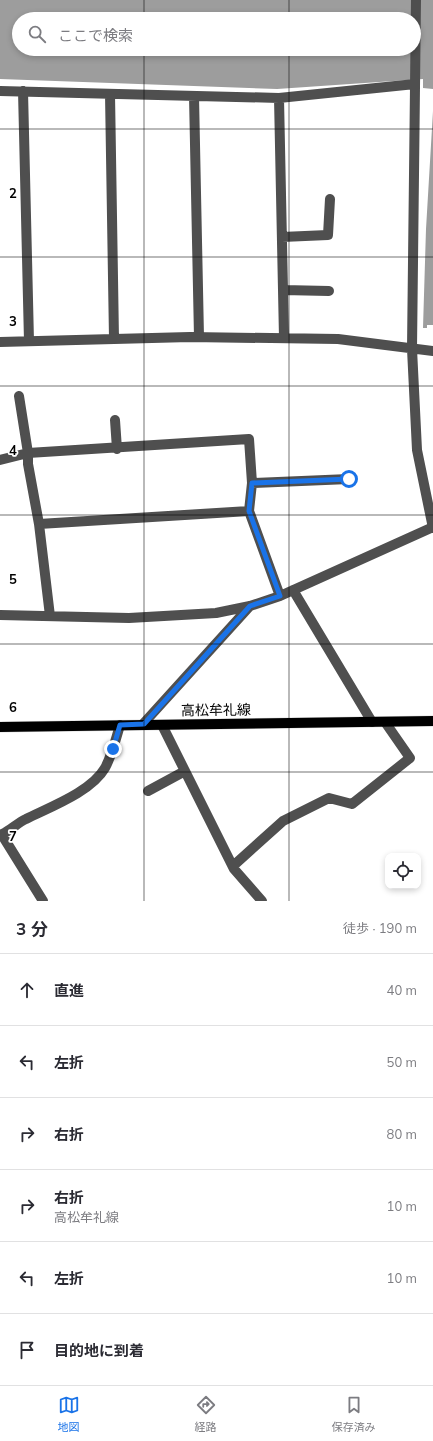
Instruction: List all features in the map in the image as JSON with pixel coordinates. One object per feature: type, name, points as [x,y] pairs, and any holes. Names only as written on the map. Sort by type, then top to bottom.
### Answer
[{"type":"main road","name":"高松牟礼線","points":[[0,727],[433,721]]},
{"type":"street","points":[[416,0],[416,12]]},
{"type":"street","points":[[0,614],[129,618],[216,613],[250,606],[280,596],[433,527],[417,450],[412,349],[415,56]]},
{"type":"street","points":[[0,90],[279,98],[415,81]]},
{"type":"street","points":[[23,91],[29,341]]},
{"type":"street","points":[[110,94],[114,339]]},
{"type":"street","points":[[194,96],[199,337]]},
{"type":"street","points":[[279,98],[284,338]]},
{"type":"street","points":[[282,237],[328,235],[330,199]]},
{"type":"street","points":[[283,290],[329,291]]},
{"type":"street","points":[[0,342],[199,337],[338,339],[433,352]]},
{"type":"street","points":[[19,396],[28,453],[28,464],[39,524],[50,616]]},
{"type":"street","points":[[115,420],[117,449]]},
{"type":"street","points":[[0,460],[28,453],[117,449],[249,439],[252,483],[249,511],[280,596]]},
{"type":"street","points":[[252,483],[349,479]]},
{"type":"street","points":[[39,524],[249,511]]},
{"type":"street","points":[[293,590],[372,722]]},
{"type":"street","points":[[144,724],[250,606]]},
{"type":"street","points":[[233,866],[283,821],[329,798],[352,804],[410,758],[385,722]]},
{"type":"street","points":[[43,901],[1,835],[19,822],[63,801],[91,783],[104,769],[113,749],[120,725]]},
{"type":"street","points":[[162,725],[233,866],[262,901]]},
{"type":"street","points":[[148,791],[185,771]]},
{"type":"shaded area","points":[[0,0],[433,0],[433,89],[423,88],[423,79],[277,89],[0,79]]},
{"type":"shaded area","points":[[433,111],[433,325],[427,325],[427,328],[423,328],[426,229]]},
{"type":"route","points":[[113,749],[120,725],[144,724],[250,606],[280,596],[249,511],[252,483],[349,479]]}]
